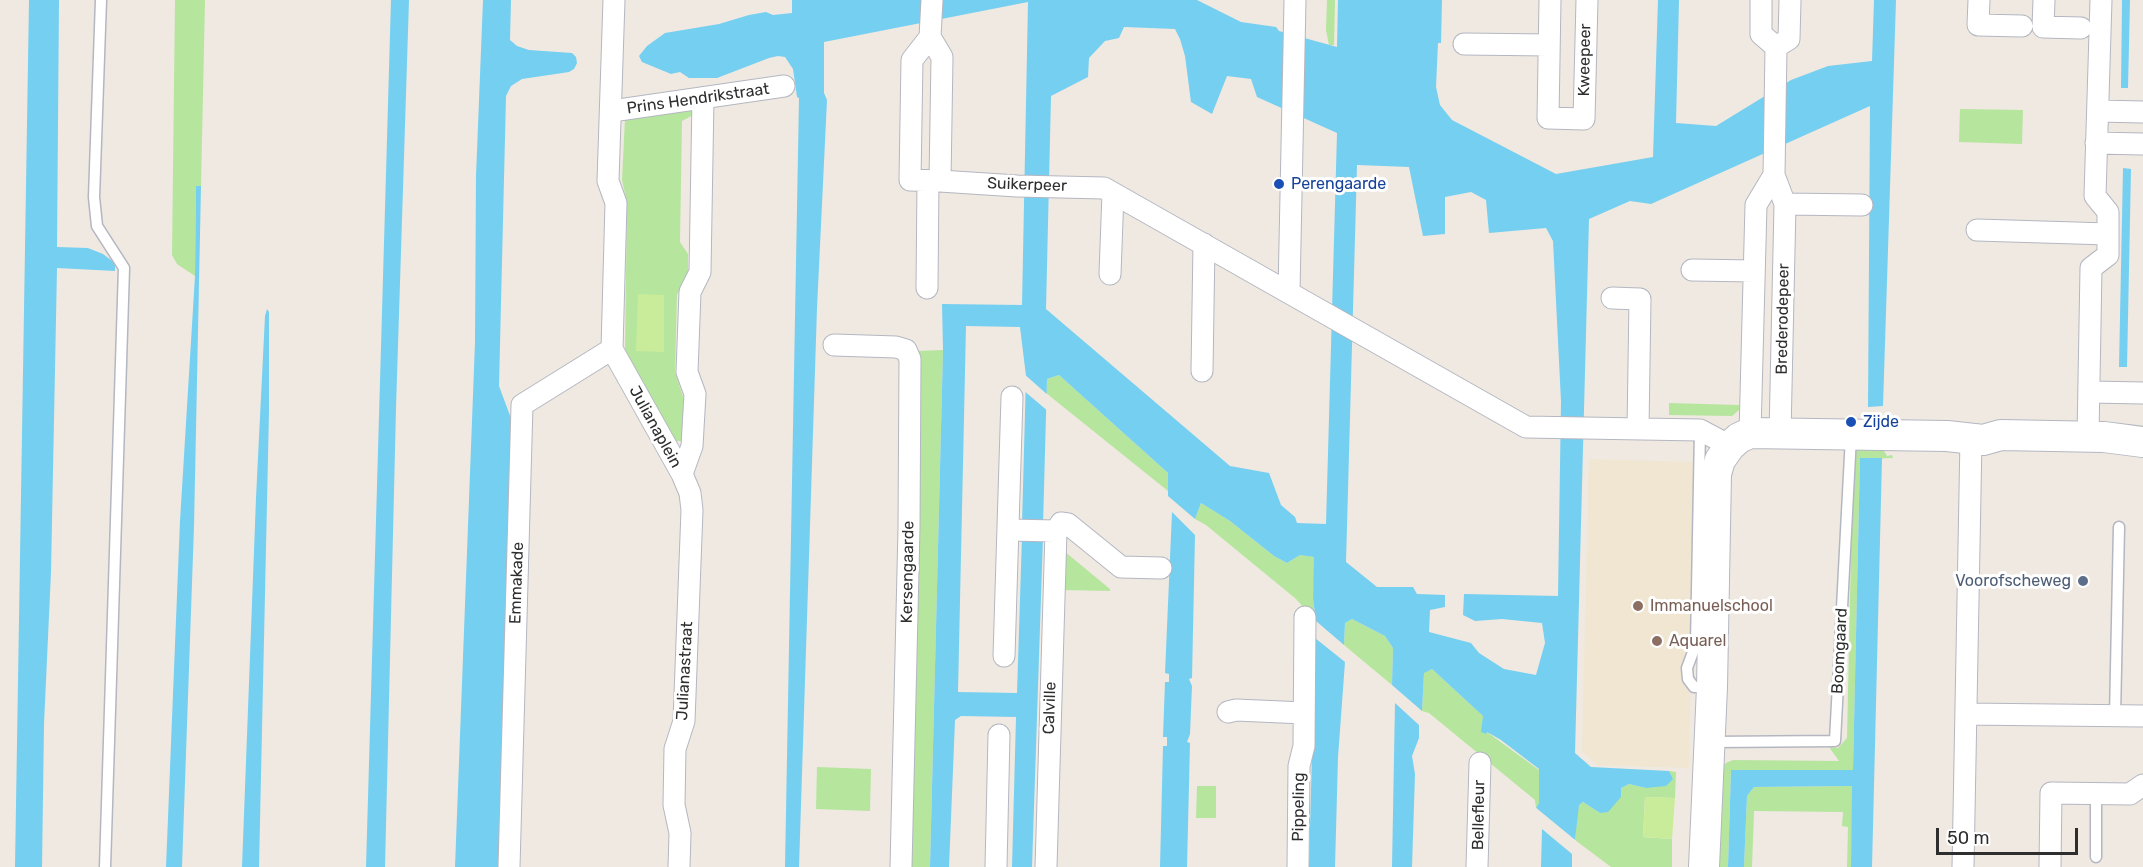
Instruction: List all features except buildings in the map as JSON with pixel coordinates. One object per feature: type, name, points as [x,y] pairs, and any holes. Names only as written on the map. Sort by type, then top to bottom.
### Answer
[{"type":"street","points":[[612,349],[616,203],[608,181],[614,0]]},
{"type":"street","points":[[927,288],[942,57],[930,37],[932,0]]},
{"type":"street","points":[[1295,0],[1289,292],[1526,427],[1700,430],[1740,440],[1780,434],[1983,440],[2001,435],[2104,437],[2143,442]]},
{"type":"street","name":"Kweepeer","points":[[1550,0],[1548,118],[1584,119],[1587,0]]},
{"type":"street","points":[[1761,0],[1761,34],[1776,48]]},
{"type":"street","name":"Brederodepeer","points":[[1780,434],[1785,204],[1774,168],[1776,48],[1789,39],[1790,0]]},
{"type":"street","points":[[1978,0],[1978,25],[2022,26]]},
{"type":"street","points":[[2044,0],[2043,27],[2081,28]]},
{"type":"street","points":[[2088,437],[2091,268],[2108,255],[2109,212],[2095,196],[2101,0]]},
{"type":"street","points":[[930,37],[912,60],[910,180],[934,181]]},
{"type":"street","points":[[1464,44],[1549,45]]},
{"type":"street","name":"Prins Hendrikstraat","points":[[612,111],[784,86]]},
{"type":"street","name":"Julianaplein","points":[[682,474],[692,446],[695,394],[687,372],[690,292],[700,272],[703,98]]},
{"type":"street","points":[[2098,111],[2143,112]]},
{"type":"street","points":[[2096,143],[2143,144]]},
{"type":"street","name":"Brederodepeer","points":[[1740,440],[1754,271],[1756,205],[1774,168]]},
{"type":"street","name":"Suikerpeer","points":[[934,181],[1104,188],[1289,292]]},
{"type":"street","points":[[1110,274],[1113,194]]},
{"type":"street","points":[[1785,204],[1862,205]]},
{"type":"street","points":[[1977,230],[2108,234]]},
{"type":"street","points":[[1202,371],[1204,244]]},
{"type":"street","name":"Brederodepeer","points":[[1692,270],[1754,271]]},
{"type":"street","points":[[1612,298],[1640,299],[1638,429]]},
{"type":"street","name":"Kersengaarde","points":[[834,345],[896,346],[906,350],[910,359],[909,528],[901,867]]},
{"type":"street","name":"Julianaplein","points":[[612,349],[682,474]]},
{"type":"street","name":"Emmakade","points":[[509,867],[522,405],[612,349]]},
{"type":"street","points":[[2090,392],[2143,393]]},
{"type":"street","points":[[1004,656],[1013,530],[1011,398]]},
{"type":"street","points":[[1959,438],[1966,714],[1963,867]]},
{"type":"street","points":[[1704,867],[1712,687],[1716,474],[1720,460],[1740,440]]},
{"type":"street","name":"Julianastraat","points":[[679,867],[680,833],[674,805],[675,749],[684,721],[692,528],[690,493],[682,474]]},
{"type":"street","points":[[1013,530],[1051,531],[1061,524],[1068,524],[1121,567],[1161,568]]},
{"type":"street","name":"Calville","points":[[1046,867],[1052,798],[1058,618],[1051,531]]},
{"type":"street","name":"Pippeling","points":[[1298,867],[1299,766],[1304,746],[1305,617]]},
{"type":"street","points":[[1228,712],[1236,710],[1304,713]]},
{"type":"street","points":[[1966,714],[2143,716]]},
{"type":"street","points":[[996,867],[999,735]]},
{"type":"street","name":"Bellefleur","points":[[1477,867],[1480,764]]},
{"type":"street","points":[[2050,867],[2051,793],[2130,794],[2143,784]]},
{"type":"lane","points":[[101,0],[94,197],[98,226],[124,268],[105,867]]},
{"type":"lane","points":[[1700,430],[1696,644],[1687,668],[1688,679],[1694,687],[1712,687]]},
{"type":"lane","name":"Boomgaard","points":[[1709,742],[1835,741],[1854,435]]},
{"type":"lane","points":[[2115,716],[2119,527]]},
{"type":"lane","points":[[2096,794],[2096,857]]},
{"type":"shaded area","name":"Immanuelschool","points":[[1589,459],[1694,462],[1689,768],[1597,765],[1582,751]]},
{"type":"green space","points":[[175,0],[205,0],[201,186],[196,187],[195,276],[177,264],[172,255]]},
{"type":"green space","points":[[1327,0],[1335,0],[1334,45],[1329,45],[1326,30]]},
{"type":"green space","points":[[691,109],[693,115],[682,121],[680,242],[688,254],[688,272],[677,295],[675,372],[685,403],[685,441],[672,441],[625,349],[627,203],[622,180],[625,118]]},
{"type":"green space","points":[[1960,109],[2023,110],[2022,144],[1959,142]]},
{"type":"green space","points":[[638,294],[664,295],[664,352],[636,351]]},
{"type":"green space","points":[[943,350],[930,867],[906,867],[918,351]]},
{"type":"green space","points":[[1059,375],[1168,473],[1168,491],[1046,393],[1047,379]]},
{"type":"green space","points":[[1669,403],[1739,405],[1739,410],[1732,416],[1669,415]]},
{"type":"green space","points":[[1883,449],[1887,456],[1892,455],[1893,458],[1860,459],[1853,770],[1731,770],[1728,867],[1719,867],[1722,768],[1726,763],[1733,760],[1839,761],[1829,747],[1838,748],[1847,738],[1853,461],[1848,450]]},
{"type":"green space","points":[[1201,503],[1230,521],[1274,556],[1287,563],[1300,555],[1315,557],[1313,599],[1316,621],[1296,599],[1206,525],[1195,519]]},
{"type":"green space","points":[[1064,551],[1110,589],[1110,591],[1063,590]]},
{"type":"green space","points":[[1352,619],[1385,636],[1393,648],[1392,685],[1344,645],[1345,623]]},
{"type":"green space","points":[[1432,669],[1483,716],[1487,732],[1539,770],[1539,803],[1536,808],[1535,800],[1429,713],[1422,711],[1424,672]]},
{"type":"green space","points":[[817,767],[871,769],[870,811],[816,809]]},
{"type":"green space","points":[[1669,771],[1676,772],[1675,798],[1645,797],[1643,837],[1672,839],[1672,867],[1611,867],[1575,840],[1578,805],[1583,802],[1600,813],[1621,788],[1629,784],[1646,788],[1672,779]]},
{"type":"green space","points":[[1197,786],[1216,786],[1216,818],[1196,818]]},
{"type":"green space","points":[[1853,786],[1851,867],[1847,867],[1848,827],[1842,826],[1843,812],[1754,811],[1752,867],[1744,867],[1747,796],[1754,787]]},
{"type":"green space","points":[[1645,797],[1675,798],[1672,839],[1643,837]]},
{"type":"water","points":[[29,0],[59,0],[57,247],[88,248],[103,254],[115,263],[115,271],[57,268],[42,867],[15,867]]},
{"type":"water","points":[[391,0],[409,0],[385,867],[366,867]]},
{"type":"water","points":[[483,0],[511,0],[510,40],[517,46],[529,50],[572,53],[577,63],[569,72],[522,79],[511,86],[506,96],[499,386],[512,421],[500,867],[455,867],[475,342],[476,176]]},
{"type":"water","points":[[792,0],[1197,0],[1241,22],[1276,27],[1279,31],[1337,47],[1338,0],[1442,0],[1441,43],[1438,43],[1436,87],[1440,105],[1452,120],[1556,174],[1653,157],[1658,0],[1679,0],[1676,123],[1716,126],[1791,80],[1828,66],[1872,61],[1874,0],[1896,0],[1883,406],[1868,407],[1870,106],[1651,204],[1630,201],[1589,219],[1575,753],[1591,767],[1669,771],[1673,779],[1666,786],[1646,788],[1629,784],[1621,788],[1621,797],[1608,812],[1600,813],[1583,802],[1579,805],[1575,840],[1536,808],[1539,803],[1539,769],[1501,740],[1487,732],[1486,734],[1481,732],[1483,716],[1432,669],[1424,673],[1422,711],[1392,685],[1393,648],[1385,636],[1352,619],[1345,623],[1344,645],[1316,621],[1313,599],[1314,557],[1300,555],[1287,563],[1274,556],[1230,521],[1201,503],[1195,519],[1168,496],[1168,473],[1059,375],[1047,379],[1043,525],[1022,524],[1026,376],[1020,327],[966,326],[958,692],[1017,693],[1022,536],[1043,537],[1032,867],[1012,867],[1016,717],[961,716],[955,720],[949,867],[930,867],[943,350],[942,304],[1022,305],[1028,2],[824,42],[824,93],[827,100],[817,308],[799,867],[785,867],[799,98],[793,69],[785,57],[769,58],[717,78],[689,78],[680,72],[671,74],[642,62],[639,56],[647,46],[665,33],[719,24],[766,12],[773,15],[792,13]],"holes":[[[1124,27],[1175,29],[1185,56],[1191,102],[1212,114],[1227,76],[1251,79],[1257,97],[1337,133],[1326,524],[1297,523],[1295,517],[1281,505],[1269,473],[1230,466],[1046,309],[1051,96],[1088,77],[1089,58],[1105,41],[1119,38]],[[1357,165],[1409,167],[1423,236],[1445,234],[1445,197],[1471,192],[1486,200],[1489,233],[1546,228],[1553,241],[1561,401],[1558,596],[1464,594],[1463,615],[1475,621],[1502,619],[1542,623],[1545,643],[1536,675],[1504,669],[1479,653],[1471,643],[1429,632],[1430,610],[1445,607],[1445,595],[1417,594],[1413,587],[1377,587],[1346,562]]]},
{"type":"water","points":[[2122,0],[2130,0],[2128,88],[2121,88]]},
{"type":"water","points":[[2123,168],[2131,169],[2127,367],[2119,367]]},
{"type":"water","points":[[196,186],[201,186],[194,526],[182,867],[166,867],[180,521],[195,276]]},
{"type":"water","points":[[267,309],[269,312],[269,411],[259,867],[242,867],[256,498]]},
{"type":"water","points":[[1860,458],[1882,458],[1872,867],[1851,867],[1852,786],[1754,787],[1747,796],[1744,867],[1728,867],[1731,770],[1853,770]]},
{"type":"water","points":[[1172,512],[1195,535],[1192,678],[1189,679],[1192,686],[1190,734],[1187,742],[1190,743],[1187,867],[1160,867],[1163,746],[1167,746],[1167,737],[1163,737],[1165,682],[1169,682],[1169,674],[1165,673]]},
{"type":"water","points":[[1315,638],[1345,662],[1338,757],[1335,867],[1309,867]]},
{"type":"water","points":[[1395,703],[1419,725],[1419,738],[1412,756],[1415,774],[1412,867],[1392,867]]},
{"type":"water","points":[[1542,829],[1572,854],[1572,867],[1541,867]]},
{"type":"pier","points":[[1023,373],[1049,396],[1049,412],[1023,390]]},
{"type":"pier","points":[[1536,808],[1577,842],[1573,843],[1536,812]]},
{"type":"place","name":"Perengaarde","points":[[1279,184]]},
{"type":"place","name":"Zijde","points":[[1851,422]]},
{"type":"place","name":"Voorofscheweg","points":[[2083,581]]},
{"type":"place","name":"Immanuelschool","points":[[1638,606]]},
{"type":"place","name":"Aquarel","points":[[1657,641]]}]
